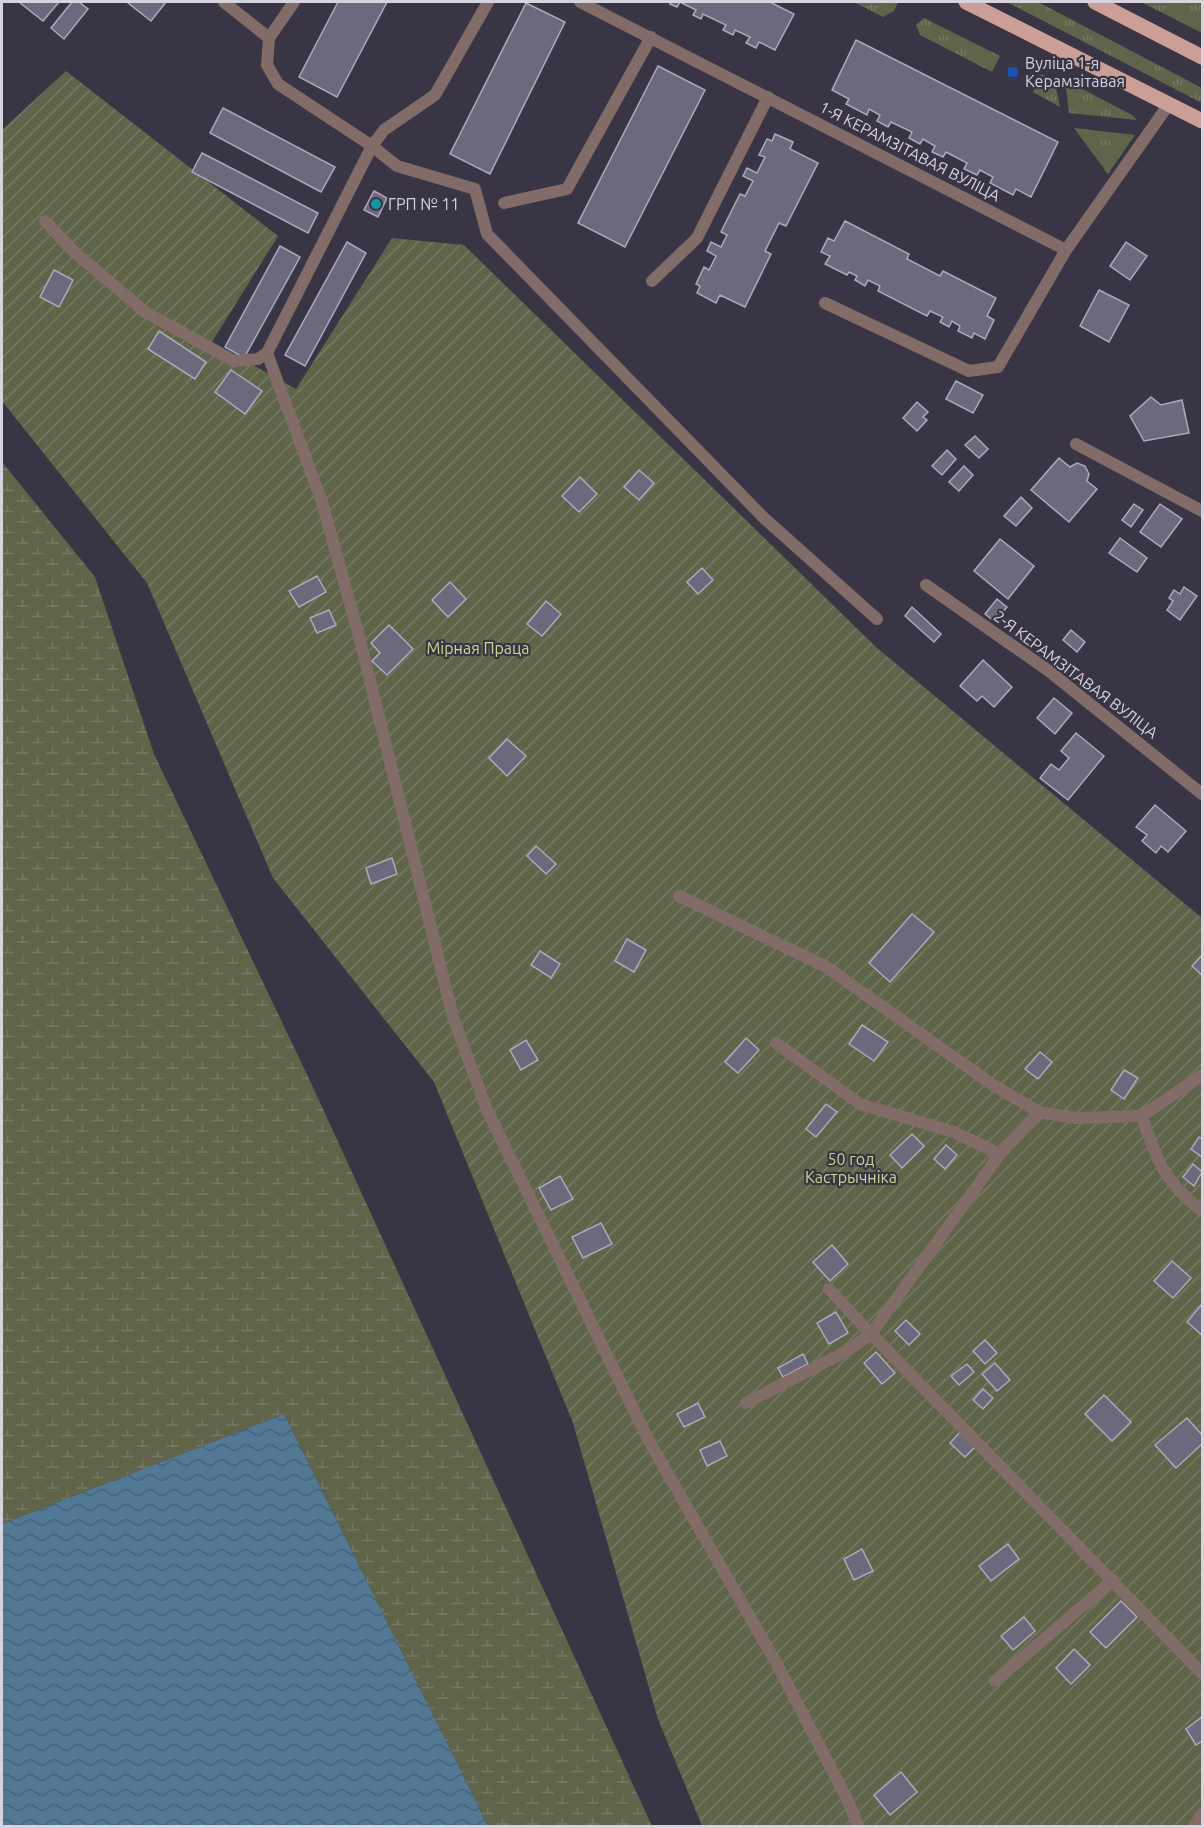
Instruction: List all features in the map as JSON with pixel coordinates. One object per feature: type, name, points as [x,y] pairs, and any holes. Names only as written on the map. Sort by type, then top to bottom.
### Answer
[{"type":"main road","points":[[966,2],[1203,121]]},
{"type":"main road","points":[[1095,2],[1203,57]]},
{"type":"street","points":[[224,2],[270,38]]},
{"type":"street","points":[[294,2],[270,38],[267,65],[278,84],[372,146],[397,166],[476,189],[487,234],[764,518],[877,620]]},
{"type":"street","points":[[45,221],[72,250],[145,312],[234,362],[258,359],[267,353],[372,146],[384,130],[435,95],[488,2]]},
{"type":"street","name":"1-Я КЕРАМЗІТАВАЯ ВУЛІЦА","points":[[580,2],[1066,250]]},
{"type":"street","points":[[504,202],[567,189],[651,37]]},
{"type":"street","points":[[652,281],[697,238],[768,98]]},
{"type":"street","points":[[825,303],[969,371],[998,367],[1066,250],[1169,104]]},
{"type":"street","points":[[267,353],[322,502],[359,636],[453,1017],[488,1110],[649,1441],[778,1666],[847,1799],[858,1827]]},
{"type":"street","points":[[1076,444],[1203,511]]},
{"type":"street","name":"2-Я КЕРАМЗІТАВАЯ ВУЛІЦА","points":[[926,585],[1049,671],[1203,794]]},
{"type":"street","points":[[679,896],[825,966],[993,1085],[1039,1112],[1076,1118],[1142,1116],[1203,1075]]},
{"type":"street","points":[[776,1043],[860,1104],[954,1132],[1000,1154]]},
{"type":"street","points":[[746,1404],[845,1352],[871,1334],[1000,1154],[1039,1112]]},
{"type":"street","points":[[1142,1116],[1153,1150],[1166,1177],[1186,1198],[1203,1211]]},
{"type":"street","points":[[830,1289],[871,1334],[1203,1672]]},
{"type":"street","points":[[995,1681],[1113,1580]]},
{"type":"street","points":[[1194,1827],[1203,1814]]},
{"type":"green space","points":[[854,2],[898,2],[894,11],[883,17]]},
{"type":"green space","points":[[1007,2],[1038,2],[1202,88],[1202,103]]},
{"type":"green space","points":[[1141,2],[1202,2],[1202,33]]},
{"type":"green space","points":[[924,18],[1000,56],[992,72],[920,35],[916,25]]},
{"type":"green space","name":"50 год Кастрычніка","points":[[66,71],[278,236],[212,342],[296,389],[392,238],[464,245],[877,648],[1202,918],[1202,1826],[702,1826],[658,1719],[573,1423],[434,1082],[273,878],[147,583],[2,401],[2,130]]},
{"type":"green space","points":[[1041,74],[1055,83],[1060,107],[1033,92]]},
{"type":"green space","points":[[1071,83],[1132,115],[1137,120],[1069,113],[1066,88]]},
{"type":"green space","points":[[1074,128],[1135,135],[1108,174]]},
{"type":"green space","points":[[2,462],[95,577],[154,754],[311,1083],[652,1826],[488,1826],[284,1414],[2,1524]]},
{"type":"water","points":[[284,1414],[488,1826],[2,1826],[2,1524]]},
{"type":"building","points":[[19,2],[59,2],[43,21]]},
{"type":"building","points":[[72,2],[79,2],[88,9],[64,39],[51,28]]},
{"type":"building","points":[[166,2],[151,21],[128,3]]},
{"type":"building","points":[[338,2],[387,2],[337,97],[299,77]]},
{"type":"building","points":[[680,2],[677,7],[670,4]]},
{"type":"building","points":[[680,2],[770,2],[794,14],[775,50],[759,42],[756,48],[746,43],[750,37],[735,30],[733,35],[723,30],[726,25],[703,14],[701,19],[693,15],[696,10]]},
{"type":"building","points":[[526,3],[565,22],[490,174],[450,154]]},
{"type":"building","points":[[856,40],[1058,142],[1031,197],[1016,189],[1013,195],[990,183],[993,177],[980,170],[977,175],[964,169],[967,163],[946,152],[943,157],[932,152],[935,146],[923,139],[920,144],[909,138],[912,132],[891,122],[888,127],[877,121],[880,115],[869,109],[867,115],[846,104],[849,99],[832,90]]},
{"type":"building","points":[[658,66],[705,90],[625,247],[578,223]]},
{"type":"building","points":[[223,108],[335,167],[321,192],[210,133]]},
{"type":"building","points":[[775,134],[793,142],[790,149],[818,163],[786,226],[779,223],[765,251],[771,254],[745,307],[720,295],[716,303],[697,293],[700,286],[696,284],[704,267],[709,270],[716,256],[707,251],[711,242],[721,247],[727,235],[721,232],[740,194],[745,196],[753,181],[743,176],[747,168],[757,173],[765,157],[759,155],[767,139],[772,141]]},
{"type":"building","points":[[202,153],[318,213],[308,233],[192,172]]},
{"type":"building","name":"ГРП № 11","points":[[374,191],[387,198],[378,217],[364,210]]},
{"type":"building","points":[[845,221],[909,254],[907,259],[940,276],[943,271],[996,298],[987,316],[994,320],[985,339],[974,333],[972,338],[958,331],[960,326],[952,321],[949,327],[940,322],[943,317],[930,311],[927,316],[878,291],[880,286],[868,280],[865,286],[855,280],[857,276],[849,272],[847,275],[825,264],[830,256],[821,252],[828,238],[834,241]]},
{"type":"building","points":[[347,242],[366,253],[305,366],[285,355]]},
{"type":"building","points":[[1126,242],[1147,256],[1130,280],[1110,266]]},
{"type":"building","points":[[280,246],[300,257],[244,358],[225,347]]},
{"type":"building","points":[[54,270],[73,280],[59,307],[40,297]]},
{"type":"building","points":[[1099,290],[1129,305],[1109,342],[1080,326]]},
{"type":"building","points":[[159,331],[206,362],[195,379],[148,349]]},
{"type":"building","points":[[231,370],[262,391],[245,414],[215,392]]},
{"type":"building","points":[[956,381],[983,395],[973,413],[946,399]]},
{"type":"building","points":[[1151,397],[1161,405],[1182,400],[1189,433],[1144,441],[1130,416]]},
{"type":"building","points":[[917,402],[928,412],[923,417],[927,420],[917,431],[903,418]]},
{"type":"building","points":[[975,436],[988,449],[979,458],[965,445]]},
{"type":"building","points":[[947,450],[956,459],[942,475],[932,466]]},
{"type":"building","points":[[1059,458],[1070,467],[1077,463],[1085,466],[1089,474],[1087,481],[1097,489],[1069,522],[1031,490]]},
{"type":"building","points":[[964,466],[973,475],[959,491],[949,482]]},
{"type":"building","points":[[639,470],[654,483],[639,500],[624,487]]},
{"type":"building","points":[[580,477],[597,494],[579,512],[562,496]]},
{"type":"building","points":[[1021,497],[1032,508],[1016,526],[1004,516]]},
{"type":"building","points":[[1134,504],[1143,510],[1131,527],[1122,520]]},
{"type":"building","points":[[1160,504],[1182,519],[1161,547],[1140,532]]},
{"type":"building","points":[[1120,538],[1147,558],[1137,572],[1109,553]]},
{"type":"building","points":[[1000,539],[1034,566],[1008,599],[974,571]]},
{"type":"building","points":[[702,568],[713,580],[698,594],[687,582]]},
{"type":"building","points":[[317,576],[326,592],[299,607],[289,591]]},
{"type":"building","points":[[450,582],[466,599],[448,617],[432,600]]},
{"type":"building","points":[[1184,587],[1197,596],[1180,620],[1167,610],[1173,601],[1169,598],[1174,590],[1180,594]]},
{"type":"building","points":[[997,599],[1007,607],[995,622],[985,614]]},
{"type":"building","points":[[546,601],[561,614],[542,636],[527,624]]},
{"type":"building","points":[[912,607],[941,634],[934,642],[905,616]]},
{"type":"building","points":[[329,610],[336,625],[317,633],[310,618]]},
{"type":"building","points":[[389,625],[413,649],[387,675],[372,661],[380,653],[371,643]]},
{"type":"building","points":[[1071,630],[1085,642],[1077,652],[1063,640]]},
{"type":"building","points":[[983,660],[1012,687],[994,707],[982,696],[977,701],[960,686]]},
{"type":"building","points":[[1054,698],[1072,713],[1055,734],[1037,718]]},
{"type":"building","points":[[1076,733],[1104,756],[1068,800],[1040,778],[1051,764],[1059,770],[1069,758],[1061,751]]},
{"type":"building","points":[[507,739],[526,756],[507,776],[489,758]]},
{"type":"building","points":[[1155,805],[1186,831],[1168,852],[1161,846],[1156,853],[1142,841],[1147,835],[1136,827]]},
{"type":"building","points":[[536,846],[556,864],[546,874],[527,856]]},
{"type":"building","points":[[392,858],[397,874],[371,884],[366,868]]},
{"type":"building","points":[[912,914],[934,932],[890,982],[869,963]]},
{"type":"building","points":[[627,939],[646,950],[634,972],[615,961]]},
{"type":"building","points":[[540,951],[560,964],[551,978],[531,965]]},
{"type":"building","points":[[1202,955],[1202,975],[1192,966]]},
{"type":"building","points":[[862,1025],[888,1042],[874,1061],[849,1044]]},
{"type":"building","points":[[746,1038],[759,1050],[738,1073],[725,1062]]},
{"type":"building","points":[[526,1040],[538,1060],[521,1070],[510,1050]]},
{"type":"building","points":[[1040,1052],[1052,1062],[1038,1079],[1025,1069]]},
{"type":"building","points":[[1124,1070],[1138,1078],[1124,1099],[1111,1090]]},
{"type":"building","points":[[826,1104],[837,1112],[816,1137],[806,1129]]},
{"type":"building","points":[[912,1134],[924,1146],[902,1168],[890,1155]]},
{"type":"building","points":[[1199,1137],[1202,1139],[1202,1157],[1191,1149]]},
{"type":"building","points":[[946,1145],[957,1155],[945,1169],[934,1159]]},
{"type":"building","points":[[1193,1164],[1202,1172],[1194,1186],[1183,1177]]},
{"type":"building","points":[[560,1176],[573,1199],[551,1210],[539,1188]]},
{"type":"building","points":[[601,1223],[612,1244],[583,1258],[572,1237]]},
{"type":"building","points":[[832,1245],[848,1264],[830,1281],[813,1262]]},
{"type":"building","points":[[1172,1261],[1191,1278],[1173,1298],[1154,1281]]},
{"type":"building","points":[[1202,1304],[1202,1335],[1187,1322]]},
{"type":"building","points":[[836,1312],[848,1333],[829,1344],[817,1323]]},
{"type":"building","points":[[906,1320],[920,1334],[909,1345],[895,1331]]},
{"type":"building","points":[[985,1340],[997,1353],[985,1364],[973,1351]]},
{"type":"building","points":[[876,1352],[895,1373],[882,1384],[864,1363]]},
{"type":"building","points":[[803,1354],[808,1364],[783,1377],[778,1368]]},
{"type":"building","points":[[995,1363],[1010,1380],[997,1391],[982,1374]]},
{"type":"building","points":[[967,1364],[974,1372],[959,1385],[951,1376]]},
{"type":"building","points":[[983,1389],[993,1398],[983,1409],[973,1400]]},
{"type":"building","points":[[1104,1395],[1131,1422],[1112,1441],[1085,1414]]},
{"type":"building","points":[[698,1403],[705,1417],[684,1427],[677,1414]]},
{"type":"building","points":[[1187,1418],[1202,1435],[1202,1444],[1176,1468],[1155,1445]]},
{"type":"building","points":[[960,1432],[976,1446],[965,1457],[950,1443]]},
{"type":"building","points":[[720,1441],[727,1456],[707,1466],[700,1450]]},
{"type":"building","points":[[1008,1544],[1019,1559],[991,1581],[979,1566]]},
{"type":"building","points":[[862,1549],[873,1571],[854,1580],[844,1559]]},
{"type":"building","points":[[1121,1601],[1137,1617],[1106,1648],[1090,1632]]},
{"type":"building","points":[[1024,1617],[1035,1631],[1013,1650],[1001,1636]]},
{"type":"building","points":[[1074,1649],[1090,1665],[1071,1684],[1056,1668]]},
{"type":"building","points":[[1202,1717],[1202,1741],[1196,1745],[1186,1729]]},
{"type":"building","points":[[901,1772],[917,1792],[890,1815],[874,1795]]},
{"type":"place","name":"Вуліца 1-я Керамзітавая","points":[[1013,72]]},
{"type":"place","name":"ГРП № 11","points":[[376,204]]},
{"type":"park label","name":"Мірная Праца","points":[[478,648]]}]
